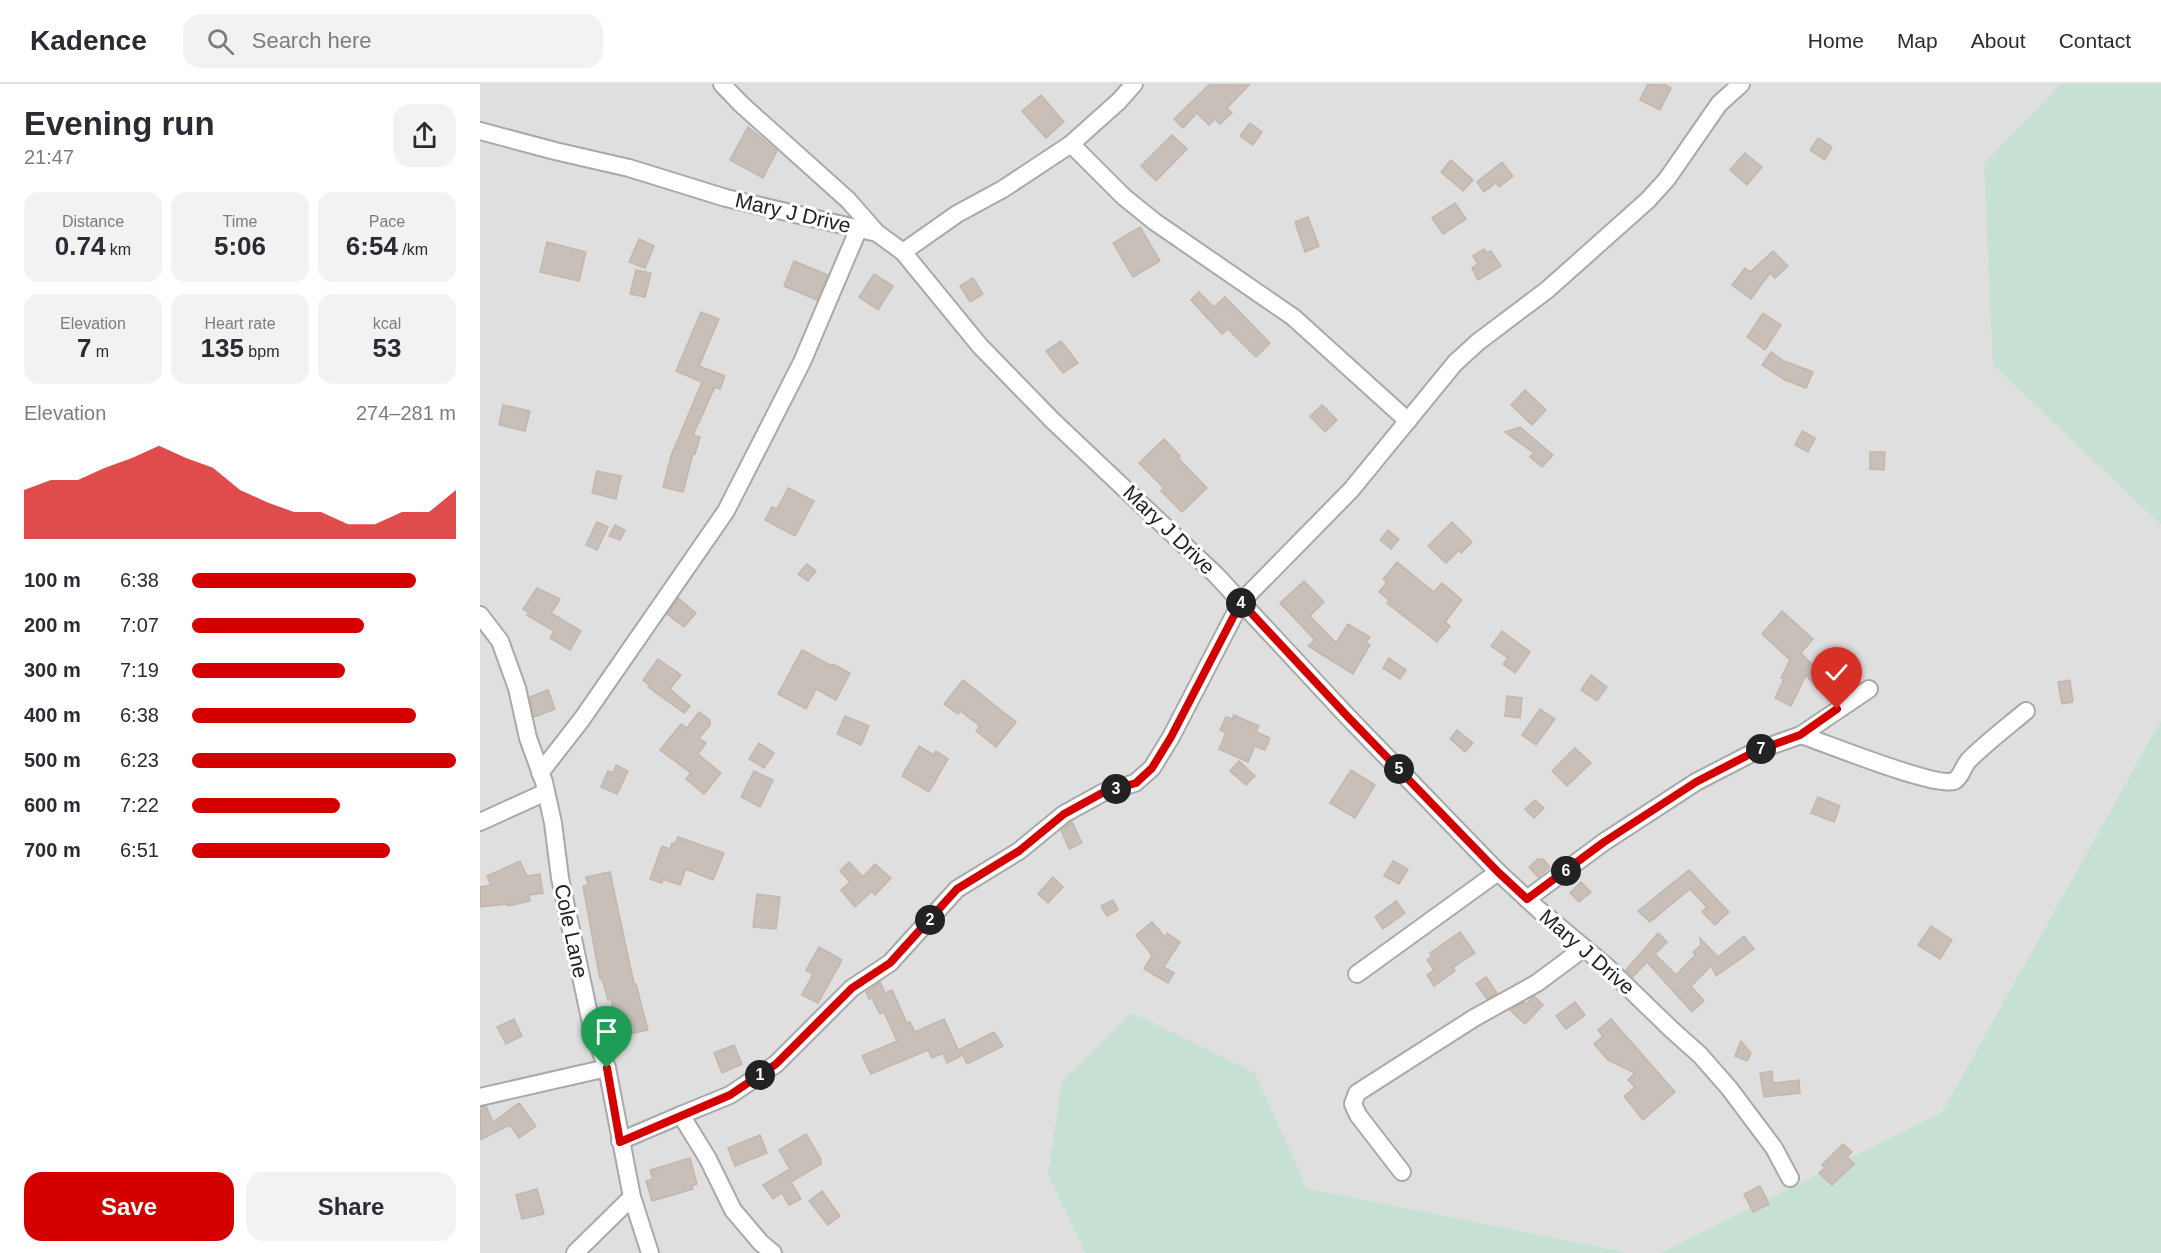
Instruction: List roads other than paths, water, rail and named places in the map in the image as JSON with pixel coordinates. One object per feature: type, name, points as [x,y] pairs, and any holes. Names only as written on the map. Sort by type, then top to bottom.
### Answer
[{"type":"street","points":[[722,84],[741,104],[848,200],[877,232]]},
{"type":"street","points":[[903,252],[957,214],[1003,189],[1071,144],[1119,101],[1134,84]]},
{"type":"street","points":[[620,1142],[730,1095],[776,1064],[852,988],[890,963],[957,889],[1019,851],[1064,814],[1104,792],[1136,783],[1152,768],[1171,737],[1241,602],[1351,490],[1455,363],[1478,342],[1547,290],[1648,200],[1667,179],[1719,104],[1741,84]]},
{"type":"street","name":"Mary J Drive","points":[[480,131],[629,168],[726,198],[877,232],[903,252],[973,337],[1005,371],[1053,421],[1241,602],[1498,872],[1701,1055],[1774,1148],[1790,1178]]},
{"type":"street","points":[[1071,144],[1124,197],[1155,222],[1293,317],[1408,421]]},
{"type":"street","points":[[540,773],[582,718],[726,511],[802,362],[859,228]]},
{"type":"street","name":"Cole Lane","points":[[480,615],[500,641],[517,688],[528,738],[546,792],[560,878],[589,1018],[607,1068],[632,1197],[650,1253]]},
{"type":"street","points":[[1527,899],[1604,842],[1696,782],[1756,751],[1800,735],[1869,689]]},
{"type":"street","points":[[1800,735],[1906,772],[1930,779],[1953,782],[1959,777],[1969,760],[2026,711]]},
{"type":"street","points":[[480,822],[546,792]]},
{"type":"street","points":[[1356,974],[1498,872]]},
{"type":"street","points":[[1402,1172],[1358,1115],[1353,1104],[1357,1093],[1474,1018],[1537,983],[1584,948]]},
{"type":"street","points":[[480,1097],[607,1068]]},
{"type":"street","points":[[681,1115],[708,1159],[733,1210],[761,1243],[773,1253]]},
{"type":"street","points":[[575,1253],[632,1197]]}]
